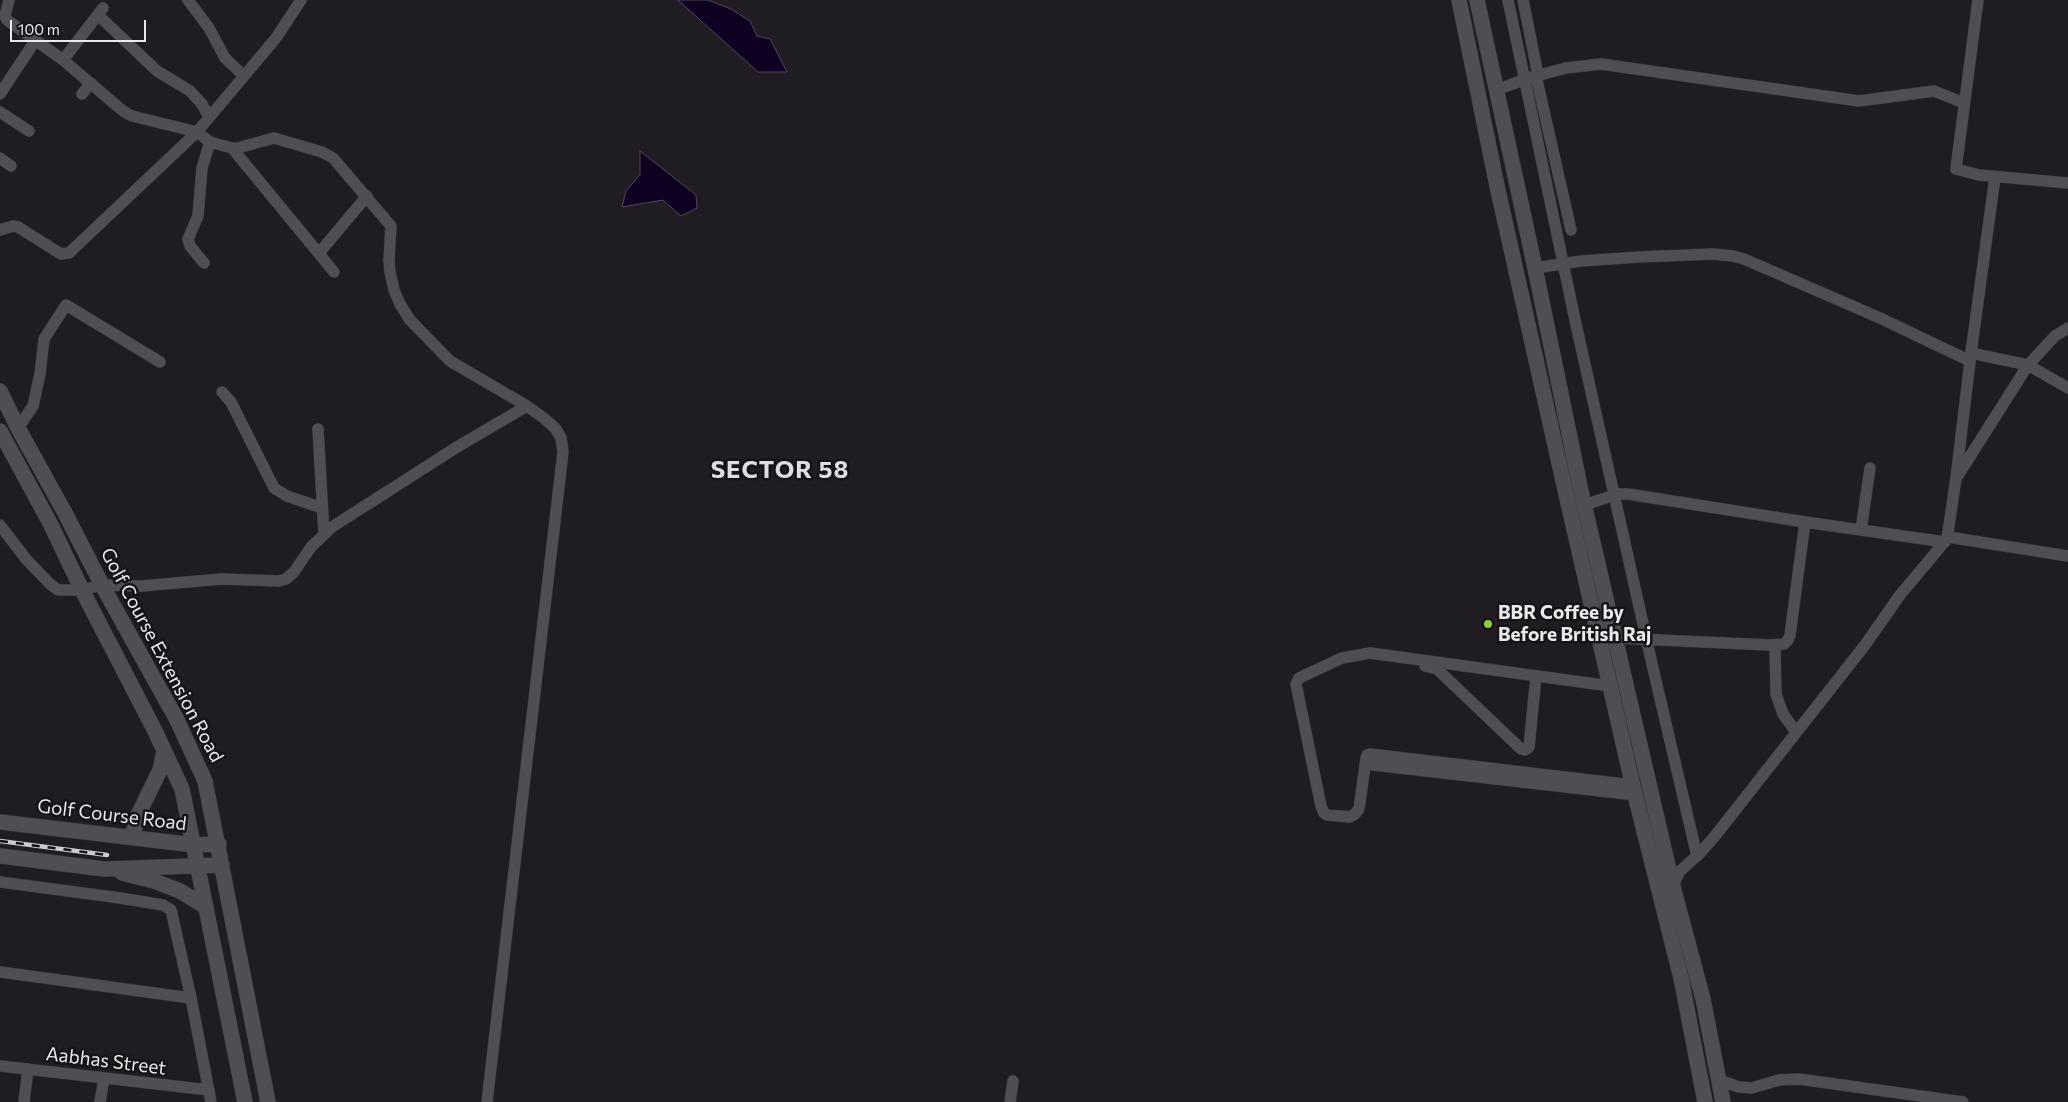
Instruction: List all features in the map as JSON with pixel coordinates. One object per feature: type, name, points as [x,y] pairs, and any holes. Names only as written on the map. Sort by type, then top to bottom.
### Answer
[{"type":"street","points":[[9,0],[6,19],[63,60],[123,111],[132,116],[198,132],[210,142],[232,148],[274,138],[322,152],[333,158],[391,226],[390,272],[394,290],[410,320],[450,361],[527,406],[556,429],[561,438],[563,452],[487,1102]]},
{"type":"street","points":[[0,230],[13,226],[18,227],[61,254],[69,253],[198,132],[276,38],[300,0]]},
{"type":"street","points":[[1458,0],[1497,186],[1634,790],[1703,999],[1723,1102]]},
{"type":"street","points":[[1477,0],[1584,505],[1615,638],[1665,887],[1705,1102]]},
{"type":"street","points":[[1508,0],[1614,496],[1697,856]]},
{"type":"street","points":[[1522,0],[1571,230]]},
{"type":"street","points":[[1978,0],[1956,169],[1995,177],[2068,183]]},
{"type":"street","points":[[192,2],[210,28],[225,58],[244,76]]},
{"type":"street","points":[[63,60],[101,12],[157,71],[190,91],[202,104],[208,120]]},
{"type":"street","points":[[0,94],[33,44],[34,39]]},
{"type":"street","points":[[1496,90],[1537,75],[1578,65],[1601,64],[1859,101],[1934,91],[1964,103]]},
{"type":"street","points":[[82,94],[91,84]]},
{"type":"street","points":[[178,90],[208,120]]},
{"type":"street","points":[[0,112],[29,131]]},
{"type":"street","points":[[204,263],[192,249],[188,239],[198,216],[202,168],[210,142]]},
{"type":"street","points":[[232,148],[334,272]]},
{"type":"street","points":[[0,158],[11,166]]},
{"type":"street","points":[[1665,887],[1697,856],[1864,645],[1900,595],[1946,539],[1956,478],[1970,357],[1995,177]]},
{"type":"street","points":[[319,253],[367,196]]},
{"type":"street","points":[[1535,268],[1563,264],[1704,254],[1734,256],[1970,357],[2028,365],[2068,388]]},
{"type":"street","points":[[18,428],[33,406],[44,339],[66,304],[160,362]]},
{"type":"street","points":[[1956,478],[2028,365],[2055,336],[2068,328]]},
{"type":"street","name":"Golf Course Extension Road","points":[[0,391],[102,585],[177,720],[205,781],[219,844],[268,1102]]},
{"type":"street","points":[[222,392],[230,402],[274,488],[287,496],[322,508]]},
{"type":"street","points":[[0,525],[26,559],[49,584],[58,590],[82,590],[102,585],[142,586],[235,578],[279,581],[286,579],[294,572],[311,547],[324,534],[457,447],[527,406]]},
{"type":"street","points":[[318,430],[324,534]]},
{"type":"street","name":"Golf Course Extension Road","points":[[0,432],[51,525],[182,789],[245,1102]]},
{"type":"street","points":[[1861,530],[1870,468]]},
{"type":"street","points":[[1584,505],[1628,494],[1861,530],[1946,539],[2068,556]]},
{"type":"street","points":[[1615,638],[1775,646],[1784,644],[1790,634],[1805,522]]},
{"type":"street","points":[[1775,646],[1776,694],[1783,714],[1796,732]]},
{"type":"street","points":[[1610,686],[1370,653],[1342,658],[1296,680],[1324,813],[1350,818],[1359,809],[1365,764],[1367,755],[1370,754],[1425,766],[1634,790]]},
{"type":"street","points":[[1420,660],[1424,666],[1437,670],[1521,749],[1526,750],[1529,747],[1536,676]]},
{"type":"street","points":[[132,837],[139,813],[160,770],[164,751]]},
{"type":"street","name":"Golf Course Road","points":[[0,822],[194,844],[219,844]]},
{"type":"street","points":[[0,856],[104,869],[154,881],[180,891],[206,907]]},
{"type":"street","points":[[104,869],[222,865]]},
{"type":"street","points":[[0,882],[120,898],[168,907],[173,914],[211,1102]]},
{"type":"street","points":[[0,972],[191,998]]},
{"type":"street","name":"Aabhas Street","points":[[0,1066],[208,1090]]},
{"type":"street","points":[[24,1102],[28,1069]]},
{"type":"street","points":[[100,1102],[104,1078]]},
{"type":"street","points":[[1719,1080],[1739,1087],[1752,1088],[1780,1080],[1799,1079],[1963,1102]]},
{"type":"street","points":[[1010,1102],[1013,1081]]},
{"type":"shaded area","points":[[678,0],[708,0],[731,9],[750,21],[757,36],[770,39],[787,72],[758,72]]},
{"type":"shaded area","points":[[640,151],[696,195],[697,208],[681,216],[663,200],[622,207],[626,191],[640,175]]},
{"type":"railway","points":[[0,841],[107,855]]},
{"type":"place","name":"BBR Coffee by Before British Raj","points":[[1488,624]]},
{"type":"district","name":"SECTOR 58","points":[[780,470]]}]
